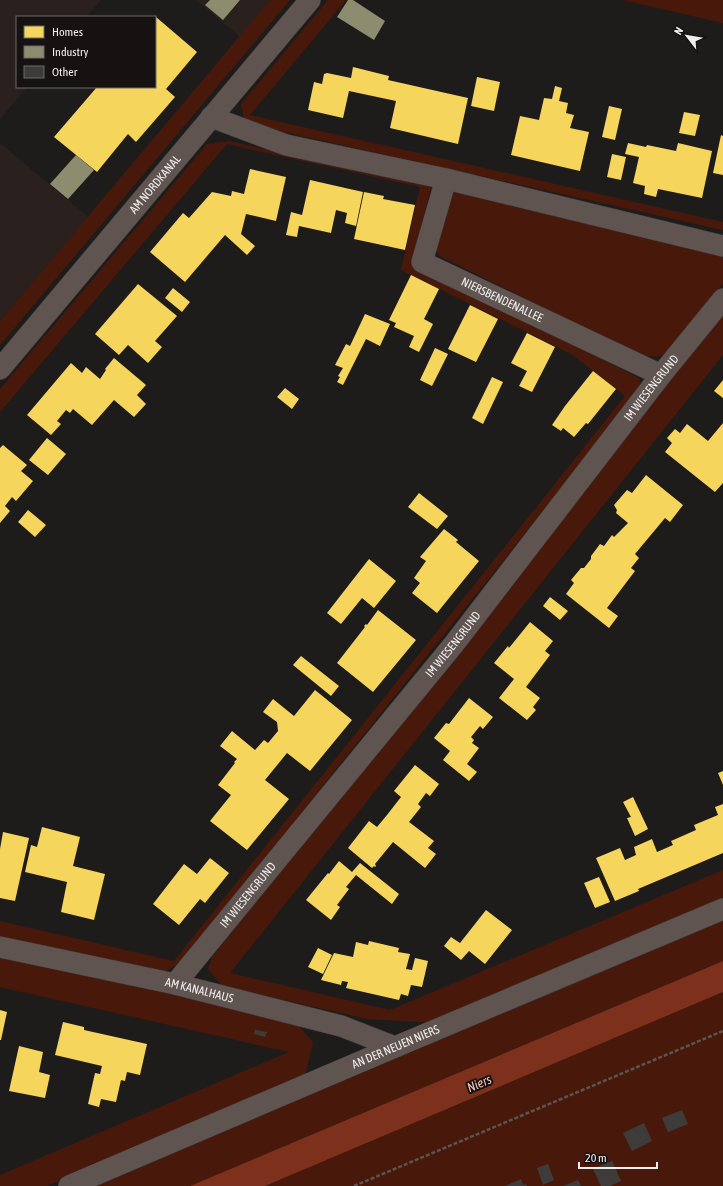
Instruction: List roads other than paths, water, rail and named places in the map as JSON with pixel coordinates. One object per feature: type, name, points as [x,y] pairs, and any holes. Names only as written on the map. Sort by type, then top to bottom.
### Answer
[{"type":"street","name":"AM NORDKANAL","points":[[0,368],[310,0]]},
{"type":"street","points":[[211,117],[286,145],[446,179],[723,246]]},
{"type":"street","name":"NIERSBENDENALLEE","points":[[446,179],[422,262],[661,375]]},
{"type":"street","name":"IM WIESENGRUND","points":[[175,984],[454,644],[661,375],[723,299]]},
{"type":"street","name":"AN DER NEUEN NIERS","points":[[69,1186],[396,1046],[723,909]]},
{"type":"street","name":"AM KANALHAUS","points":[[0,947],[175,984],[341,1026],[396,1046]]},
{"type":"water","name":"Niers","points":[[723,961],[723,992],[265,1186],[190,1186]]}]
